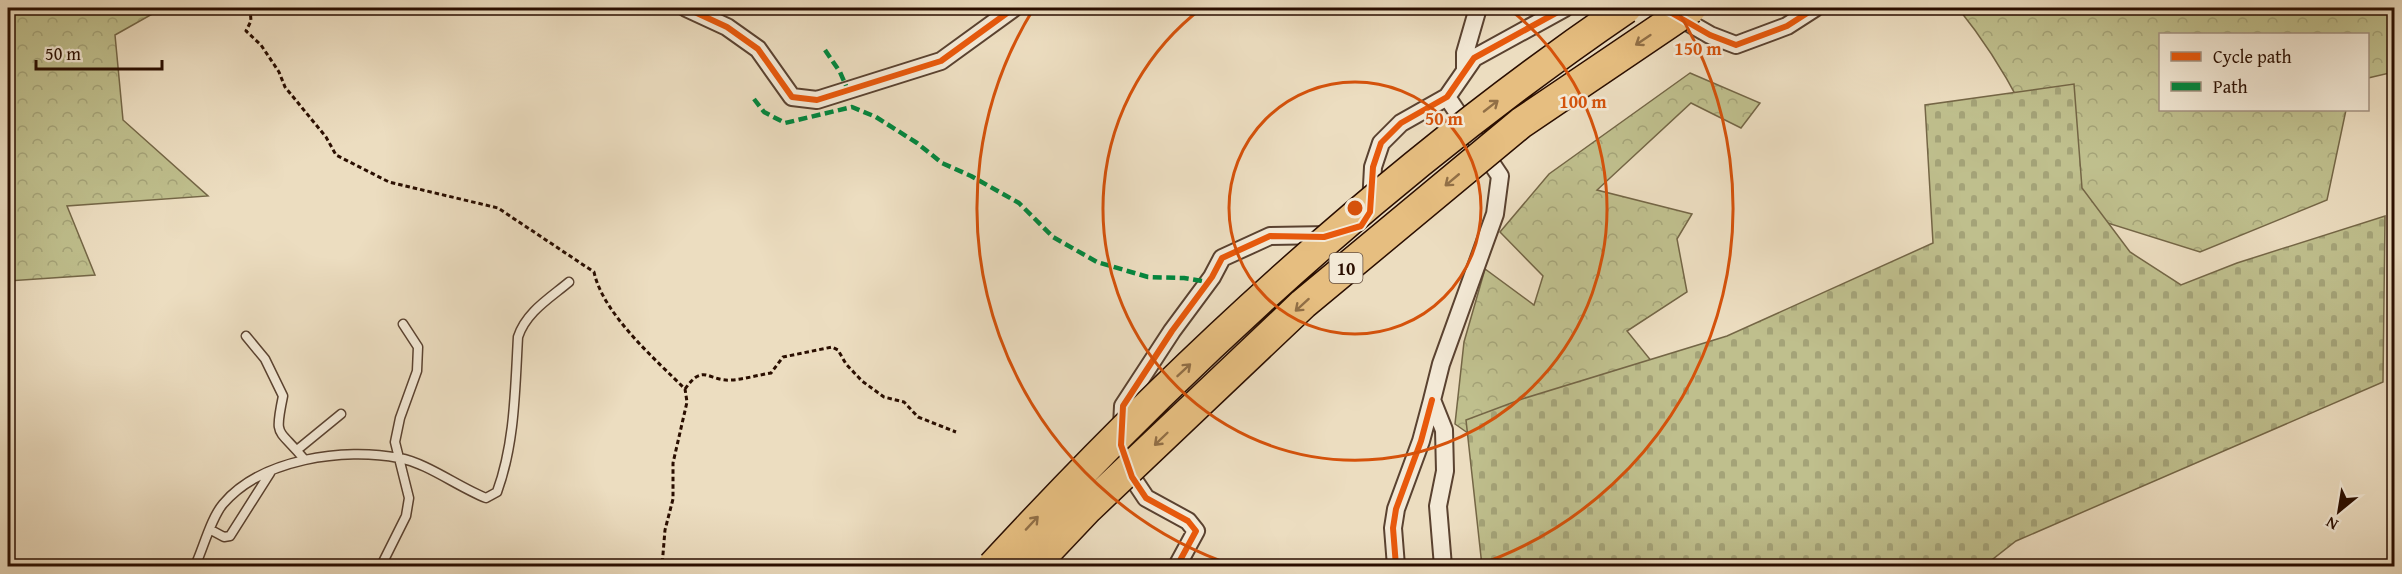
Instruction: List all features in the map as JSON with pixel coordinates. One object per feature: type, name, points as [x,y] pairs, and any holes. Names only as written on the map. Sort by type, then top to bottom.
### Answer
[{"type":"highway","name":"10","points":[[993,567],[1065,488],[1177,376],[1294,268],[1474,120],[1626,8]]},
{"type":"highway","name":"10","points":[[1033,567],[1088,508],[1302,304],[1521,123],[1691,8]]},
{"type":"street","points":[[686,8],[727,27],[758,49],[792,97],[817,100],[942,61],[1014,8]]},
{"type":"street","points":[[1465,71],[1465,53],[1478,8]]},
{"type":"street","points":[[1178,567],[1197,531],[1188,521],[1146,498],[1132,477],[1121,445],[1123,406],[1172,331],[1212,277],[1222,258],[1270,236],[1324,237],[1361,226],[1370,212],[1373,167],[1381,143],[1401,123],[1447,97],[1474,58],[1565,8]]},
{"type":"street","points":[[1663,8],[1710,34],[1736,45],[1786,27],[1815,8]]},
{"type":"street","points":[[1396,567],[1393,528],[1396,509],[1421,441],[1441,363],[1495,214],[1500,176],[1447,97]]},
{"type":"street","points":[[1432,400],[1444,430],[1445,471],[1438,506],[1443,567]]},
{"type":"lane","points":[[195,567],[221,506],[239,487],[304,459],[336,453],[399,458],[486,498],[497,492],[503,476],[512,422],[522,326],[527,318],[569,282]]},
{"type":"lane","points":[[381,567],[406,516],[409,498],[395,442],[400,418],[417,370],[418,347],[403,324]]},
{"type":"lane","points":[[246,336],[265,359],[283,396],[276,422],[278,430],[304,459]]},
{"type":"lane","points":[[297,450],[341,414]]},
{"type":"lane","points":[[211,530],[224,537],[230,536],[270,472]]},
{"type":"path","points":[[250,8],[251,21],[246,32],[261,45],[279,72],[285,87],[326,137],[336,155],[389,182],[498,208],[594,272],[598,290],[614,316],[685,389],[687,402],[673,463],[673,499],[661,556],[662,567]]},
{"type":"path","points":[[685,389],[693,378],[703,374],[730,380],[771,373],[783,357],[832,347],[838,350],[846,364],[862,381],[884,397],[904,402],[918,417],[956,432]]},
{"type":"green space","points":[[8,8],[163,8],[115,35],[123,120],[208,196],[67,206],[95,275],[8,281]]},
{"type":"green space","points":[[1958,8],[2394,8],[2394,72],[2369,78],[2369,33],[2159,33],[2159,111],[2346,111],[2327,200],[2200,252],[2066,210],[2021,104],[1976,31]]},
{"type":"green space","points":[[1690,73],[1760,103],[1741,128],[1691,103],[1597,190],[1692,214],[1677,239],[1687,292],[1627,331],[1670,384],[1482,443],[1455,424],[1464,342],[1485,269],[1534,305],[1543,276],[1500,232],[1549,174]]},
{"type":"green space","points":[[2074,84],[2082,188],[2130,252],[2181,285],[2237,263],[2385,216],[2383,382],[2016,541],[1984,566],[1482,566],[1466,420],[1522,399],[1727,336],[1933,243],[1925,105]]},
{"type":"marked path","points":[[825,50],[840,72],[850,95]]},
{"type":"marked path","points":[[754,99],[764,112],[785,123],[852,107],[876,117],[917,143],[942,163],[971,176],[1019,203],[1053,237],[1097,262],[1148,277],[1184,278],[1208,282]]},
{"type":"cycle path","points":[[686,8],[727,27],[758,49],[792,97],[817,100],[941,61],[1014,8]]},
{"type":"cycle path","points":[[1177,566],[1196,531],[1188,521],[1146,498],[1132,477],[1121,445],[1123,406],[1172,331],[1212,277],[1222,258],[1270,236],[1324,237],[1361,226],[1370,212],[1373,167],[1381,143],[1401,123],[1447,97],[1474,58],[1565,8]]},
{"type":"cycle path","points":[[1663,8],[1710,35],[1736,45],[1787,26],[1815,8]]},
{"type":"cycle path","points":[[1396,566],[1393,528],[1396,509],[1421,441],[1432,400]]}]
